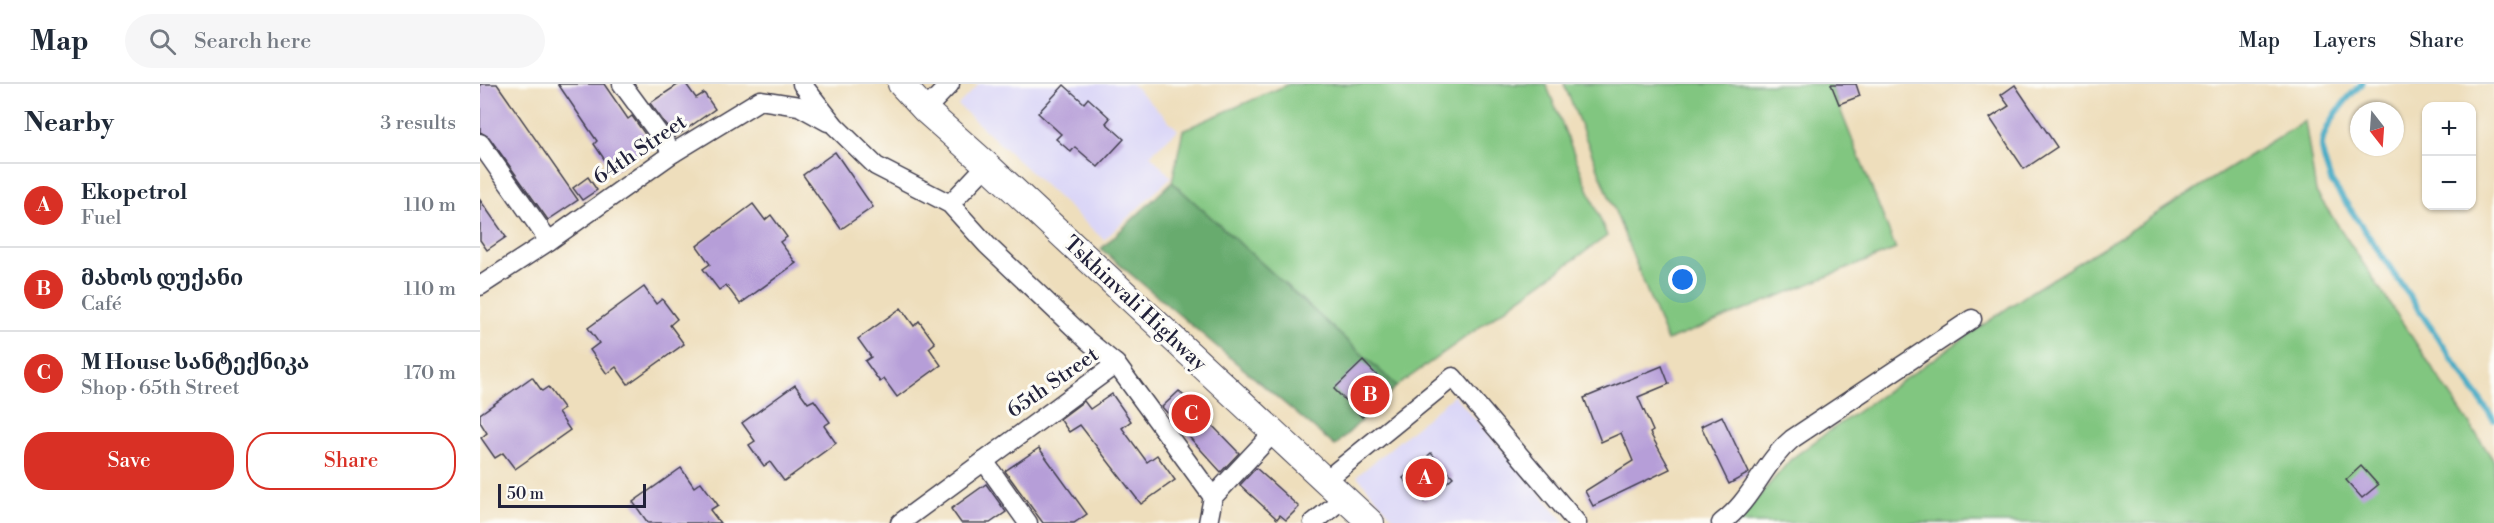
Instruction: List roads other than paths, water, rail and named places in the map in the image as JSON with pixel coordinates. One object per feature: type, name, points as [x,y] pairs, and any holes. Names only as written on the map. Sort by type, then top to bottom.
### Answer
[{"type":"main road","name":"Tskhinvali Highway","points":[[901,84],[925,110],[1371,523]]},
{"type":"street","points":[[622,84],[673,153]]},
{"type":"street","points":[[802,84],[835,126],[876,165],[950,204],[996,253],[1088,341],[1116,364]]},
{"type":"street","points":[[925,110],[950,84]]},
{"type":"street","name":"64th Street","points":[[480,286],[549,241],[673,153],[760,100],[799,106],[835,126]]},
{"type":"street","points":[[480,143],[549,241]]},
{"type":"street","points":[[950,204],[987,165]]},
{"type":"street","points":[[1721,523],[1745,501],[1779,453],[1792,439],[1972,319]]},
{"type":"street","name":"65th Street","points":[[900,523],[1116,364],[1213,497]]},
{"type":"street","points":[[1326,480],[1453,377],[1577,523]]},
{"type":"street","points":[[1208,523],[1213,497],[1274,432]]},
{"type":"street","points":[[984,460],[1028,523]]},
{"type":"street","points":[[1313,523],[1345,497]]},
{"type":"waterway","points":[[2362,84],[2336,113],[2323,140],[2324,161],[2331,181],[2494,420]]},
{"type":"place","name":"მახოს დუქანი","points":[[1370,395]]},
{"type":"place","name":"M House სანტექნიკა","points":[[1191,414]]},
{"type":"place","name":"Ekopetrol","points":[[1425,478]]}]
